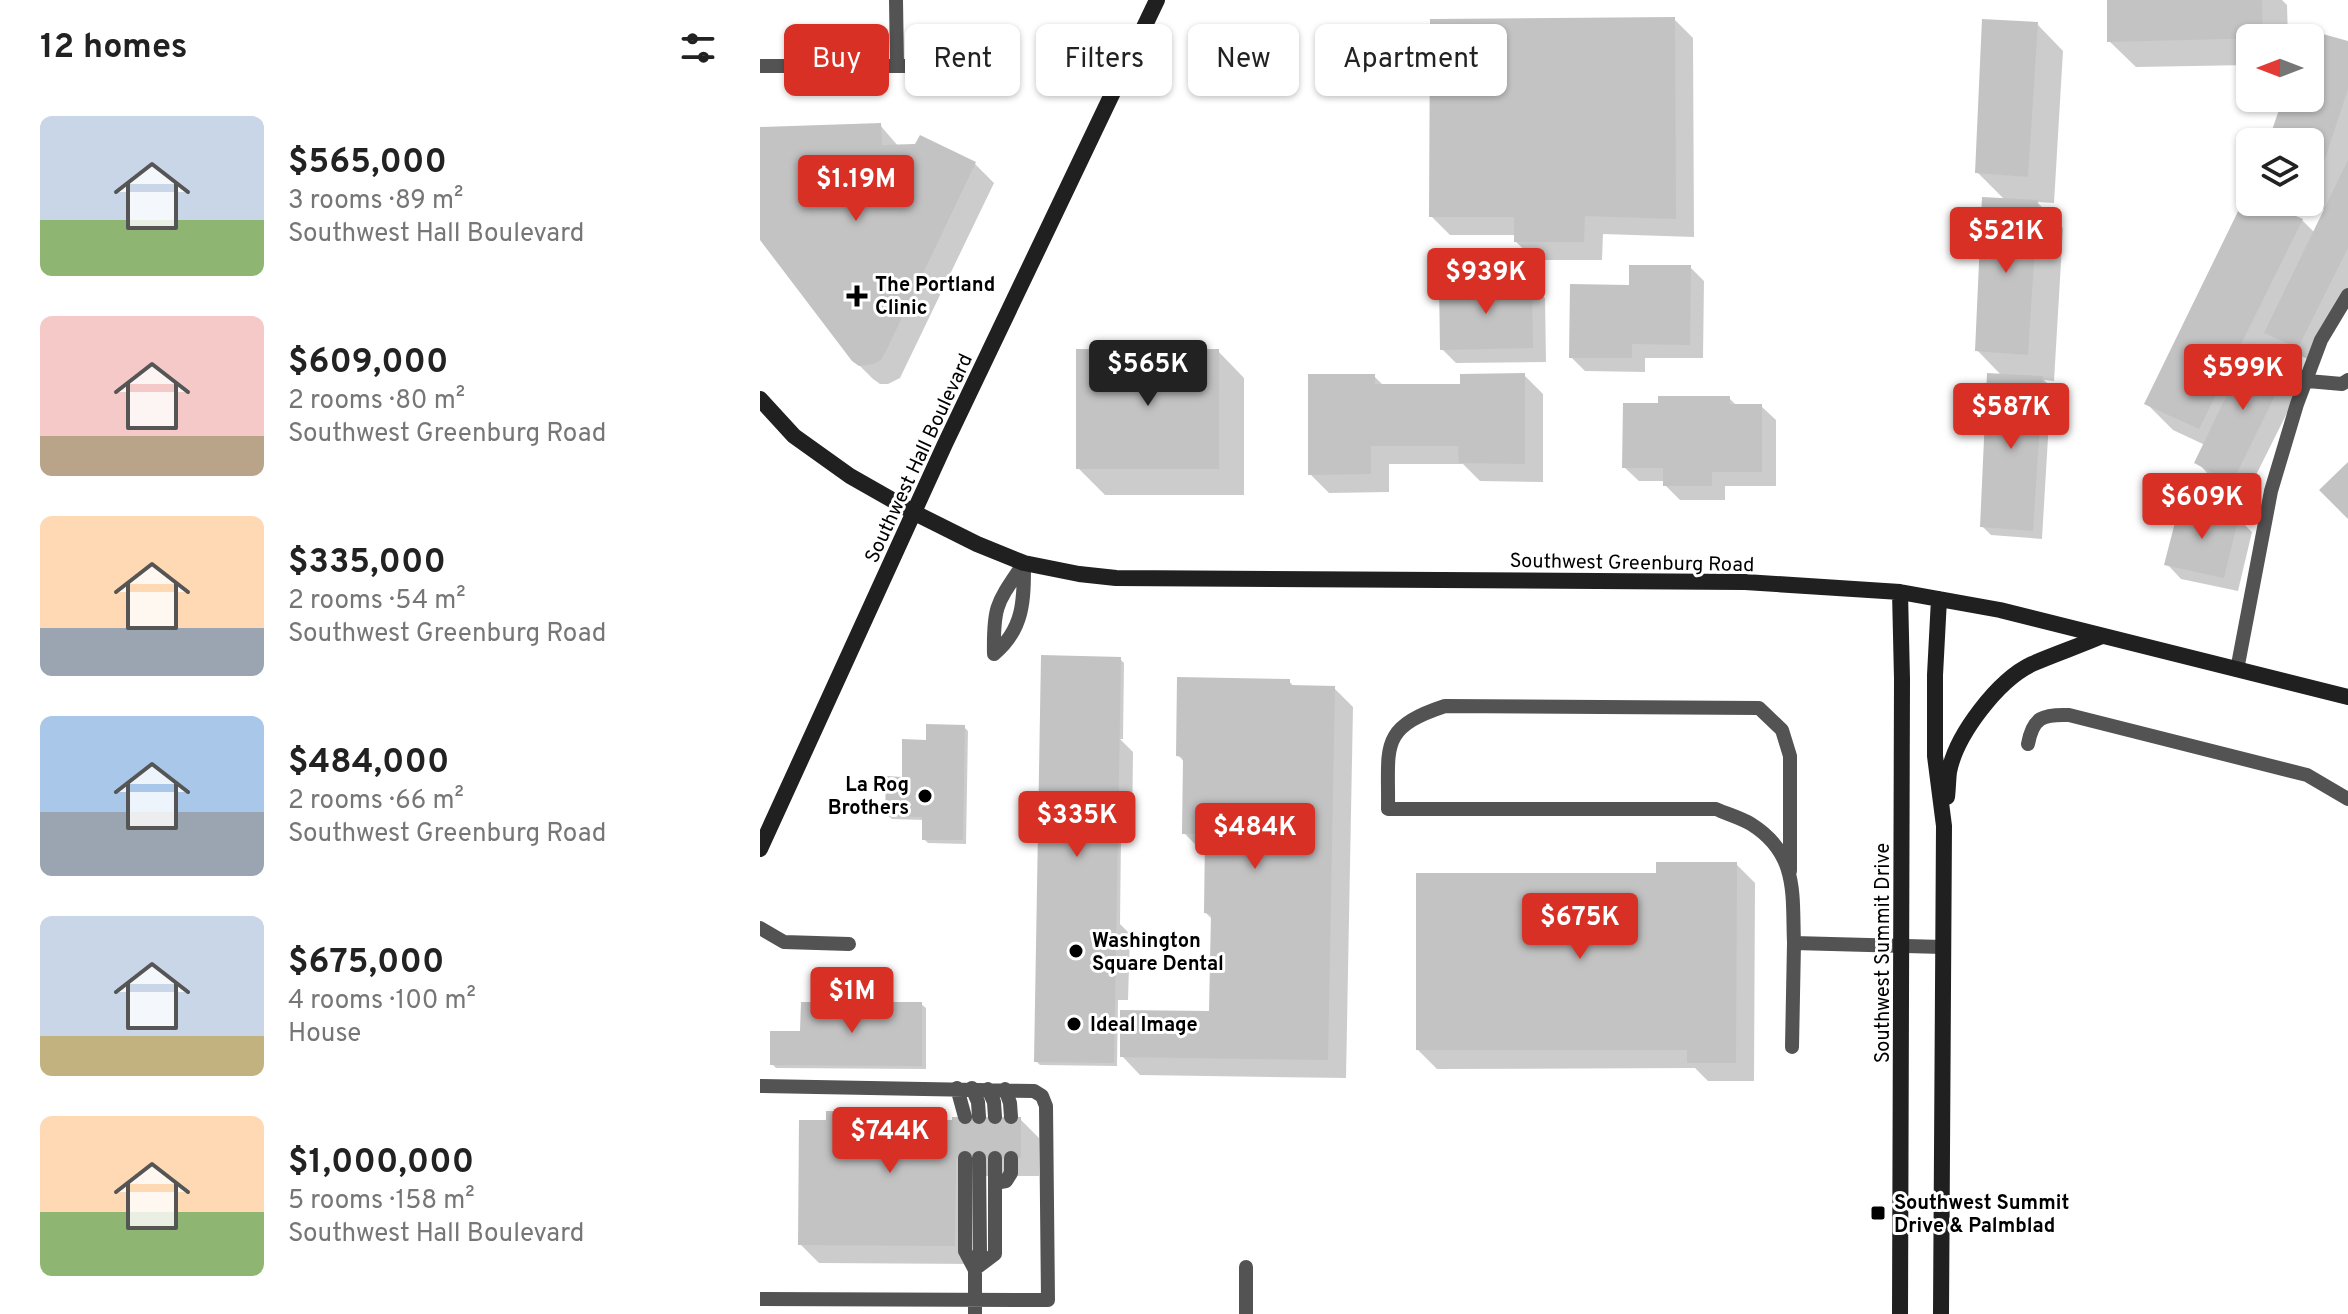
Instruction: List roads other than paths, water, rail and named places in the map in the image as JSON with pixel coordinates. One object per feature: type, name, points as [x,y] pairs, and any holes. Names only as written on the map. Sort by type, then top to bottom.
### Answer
[{"type":"main road","name":"Southwest Hall Boulevard","points":[[760,849],[1157,0]]},
{"type":"main road","name":"Southwest Greenburg Road","points":[[760,399],[794,436],[850,476],[915,513],[1024,563],[1079,574],[1116,578],[1745,582],[1900,592],[2000,610],[2237,670],[2347,693]]},
{"type":"main road","name":"Southwest Summit Drive","points":[[1900,592],[1900,1314]]},
{"type":"main road","points":[[1939,599],[1935,756],[1944,826]]},
{"type":"main road","points":[[1941,1314],[1944,826],[1950,769],[1982,707],[2006,682],[2030,665],[2102,636]]},
{"type":"lane","points":[[896,0],[897,66]]},
{"type":"lane","points":[[760,66],[905,66]]},
{"type":"lane","points":[[2237,670],[2271,491],[2297,404],[2321,340],[2348,295]]},
{"type":"lane","points":[[2308,381],[2342,384],[2348,380]]},
{"type":"lane","points":[[1024,563],[1024,602],[1009,642],[994,654],[993,620],[998,602],[1024,563]]},
{"type":"lane","points":[[1790,871],[1779,850],[1752,825],[1716,809],[1388,809],[1389,746],[1405,722],[1445,706],[1759,708],[1782,730],[1790,756],[1790,871],[1794,943],[1792,1047]]},
{"type":"lane","points":[[2028,744],[2031,728],[2039,719],[2049,714],[2069,715],[2307,775],[2348,799]]},
{"type":"lane","points":[[760,928],[784,942],[849,944]]},
{"type":"lane","points":[[1794,943],[1943,947]]},
{"type":"lane","points":[[760,1086],[1005,1089],[1034,1091],[1042,1096],[1046,1106],[1048,1300],[974,1307],[818,1307],[760,1299]]},
{"type":"lane","points":[[964,1088],[978,1102],[972,1117]]},
{"type":"lane","points":[[988,1089],[994,1102],[995,1117]]},
{"type":"lane","points":[[1005,1089],[1011,1117]]},
{"type":"lane","points":[[972,1158],[980,1254],[975,1270],[974,1307]]},
{"type":"lane","points":[[975,1270],[995,1254],[995,1158]]},
{"type":"lane","points":[[995,1183],[1006,1181],[1011,1173],[1011,1158]]},
{"type":"lane","points":[[1246,1267],[1246,1314]]},
{"type":"place","name":"The Portland Clinic","points":[[857,296]]},
{"type":"place","name":"La Rog Brothers","points":[[925,796]]},
{"type":"place","name":"Washington Square Dental","points":[[1076,951]]},
{"type":"place","name":"Ideal Image","points":[[1074,1024]]},
{"type":"place","name":"Southwest Summit Drive & Palmblad","points":[[1878,1213]]}]
